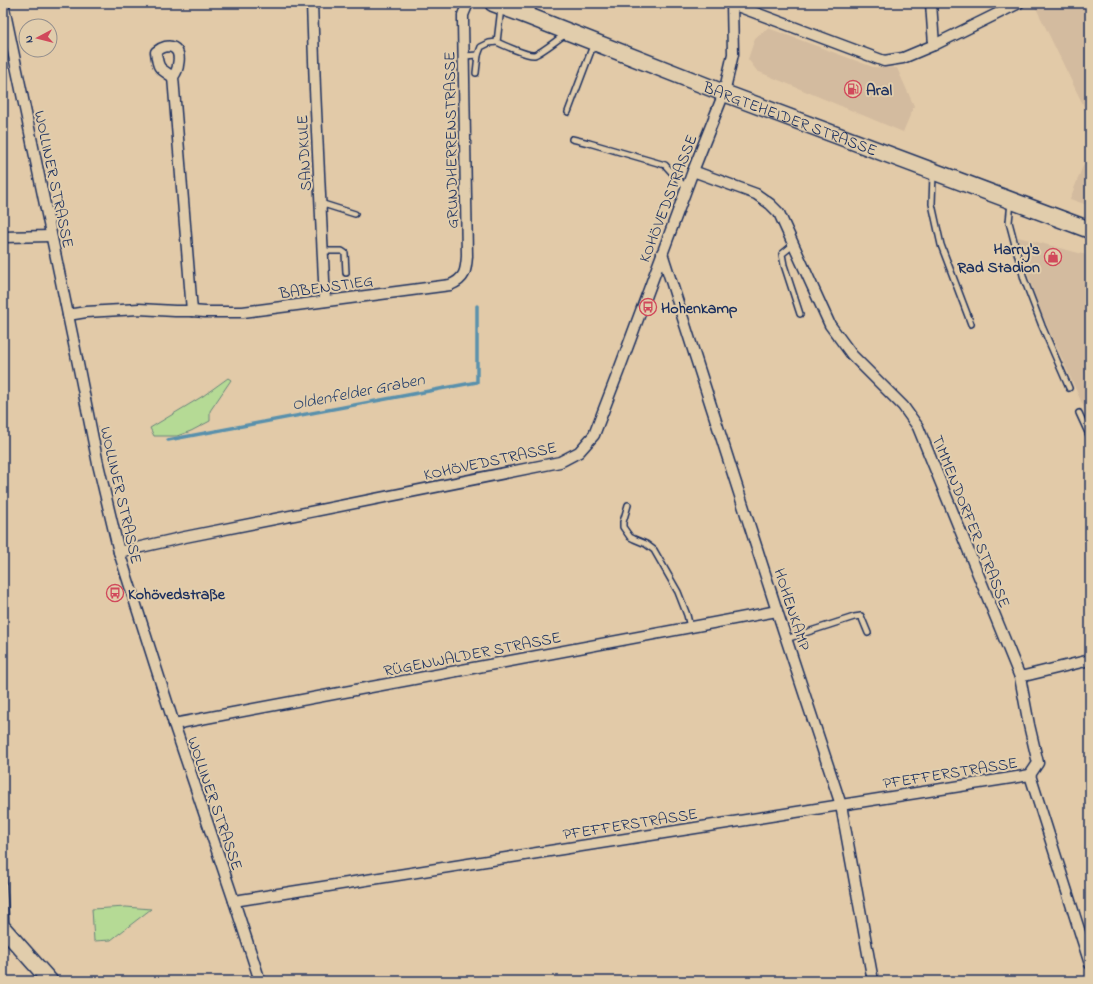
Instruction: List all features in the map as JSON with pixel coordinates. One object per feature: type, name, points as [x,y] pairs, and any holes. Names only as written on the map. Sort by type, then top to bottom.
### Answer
[{"type":"main road","name":"BARGTEHEIDER STRASSE","points":[[497,5],[530,9],[569,32],[594,42],[724,93],[1090,230]]},
{"type":"street","name":"WOLLINER STRASSE","points":[[3,3],[6,26],[68,315],[98,464],[119,552],[174,724],[260,981]]},
{"type":"street","name":"SANDKULE","points":[[312,3],[325,301]]},
{"type":"street","name":"GRUNDHERRENSTRASSE","points":[[462,277],[466,268],[467,256],[463,15],[468,3]]},
{"type":"street","points":[[732,3],[884,60],[903,58],[934,45],[1019,3]]},
{"type":"street","name":"KOHÖVEDSTRASSE","points":[[119,552],[195,535],[560,462],[579,452],[594,435],[620,370],[692,171],[724,93],[733,54],[732,3]]},
{"type":"street","points":[[931,3],[934,45]]},
{"type":"street","points":[[173,77],[192,310]]},
{"type":"street","name":"TIMMENDORFER STRASSE","points":[[692,171],[756,194],[770,204],[779,213],[830,325],[852,355],[903,406],[918,427],[1020,678],[1038,764],[1030,775]]},
{"type":"street","points":[[3,237],[51,236]]},
{"type":"street","name":"HOHENKAMP","points":[[662,252],[786,639],[841,805],[874,981]]},
{"type":"street","name":"BABENSTIEG","points":[[68,315],[86,312],[139,309],[175,312],[192,310],[205,312],[243,312],[450,285],[456,283],[462,277]]},
{"type":"street","name":"RÜGENWALDER STRASSE","points":[[174,724],[777,611]]},
{"type":"street","points":[[1020,678],[1090,660]]},
{"type":"street","points":[[1030,775],[1090,964]]},
{"type":"street","name":"PFEFFERSTRASSE","points":[[234,901],[1030,775]]},
{"type":"street","points":[[5,930],[50,981]]},
{"type":"lane","points":[[497,5],[497,42]]},
{"type":"lane","points":[[476,73],[478,55],[481,47],[489,43],[497,42],[532,55],[538,53],[569,32]]},
{"type":"lane","points":[[568,112],[594,42]]},
{"type":"lane","points":[[464,56],[478,55]]},
{"type":"lane","points":[[572,139],[665,165],[686,188]]},
{"type":"lane","points":[[933,171],[932,204],[941,245],[971,324]]},
{"type":"lane","points":[[1011,200],[1009,222],[1024,279],[1042,326],[1069,388]]},
{"type":"lane","points":[[320,203],[355,214]]},
{"type":"lane","points":[[793,245],[782,254],[784,265],[800,314]]},
{"type":"lane","points":[[322,251],[342,251],[345,253],[346,273]]},
{"type":"lane","points":[[1079,413],[1090,437]]},
{"type":"lane","points":[[628,505],[623,527],[630,537],[646,544],[654,550],[678,592],[690,627]]},
{"type":"lane","points":[[786,639],[861,616],[868,633]]},
{"type":"lane","points":[[3,873],[5,930]]},
{"type":"shaded area","points":[[1046,3],[1090,3],[1090,119],[1036,8]]},
{"type":"shaded area","name":"Aral","points":[[768,28],[873,67],[897,68],[914,106],[903,132],[757,71],[748,59],[755,38]]},
{"type":"shaded area","points":[[1090,148],[1090,206],[1070,199]]},
{"type":"shaded area","points":[[1018,237],[1090,256],[1090,421],[1036,301]]},
{"type":"green space","points":[[228,378],[231,380],[210,411],[210,421],[191,431],[177,436],[154,436],[150,428],[203,396]]},
{"type":"green space","points":[[126,907],[151,909],[111,940],[94,941],[92,909]]},
{"type":"waterway","name":"Oldenfelder Graben","points":[[168,440],[477,382],[477,306]]},
{"type":"place","name":"Aral","points":[[853,89]]},
{"type":"place","name":"Harry's Rad Stadion","points":[[1053,257]]},
{"type":"place","name":"Hohenkamp","points":[[648,307]]},
{"type":"place","name":"Kohövedstraße","points":[[115,593]]}]
